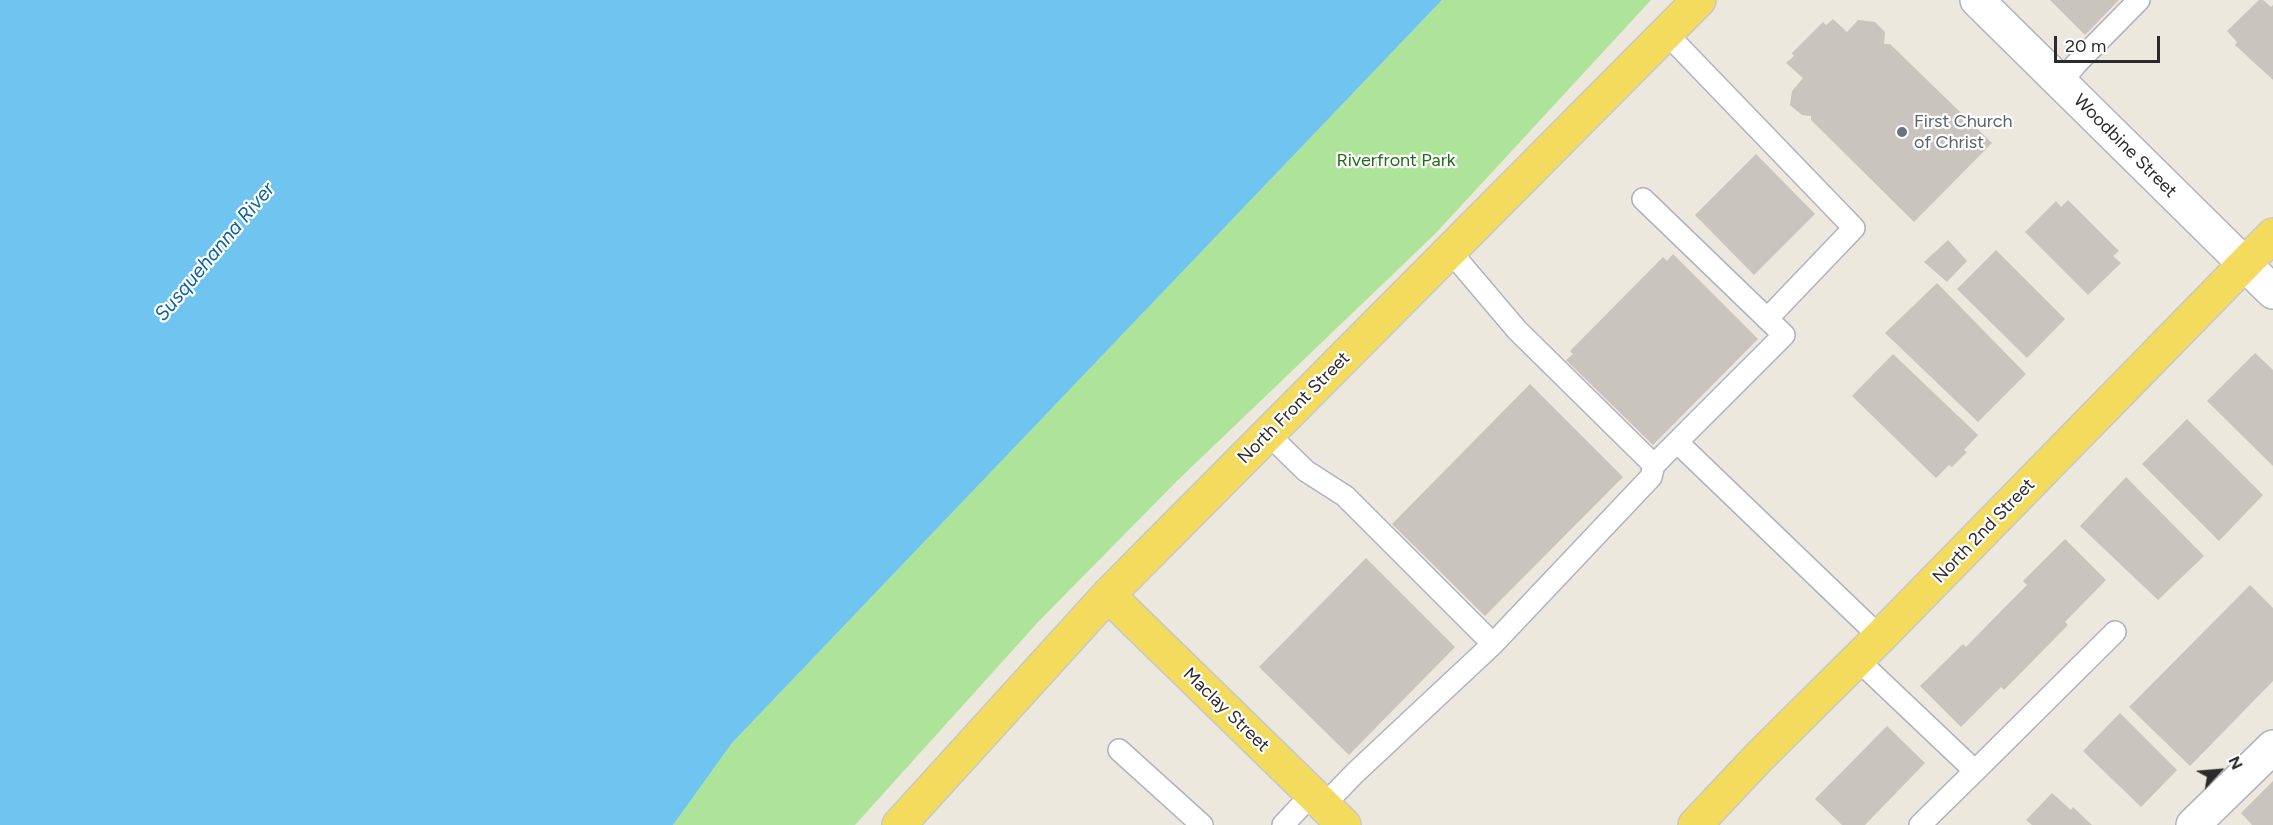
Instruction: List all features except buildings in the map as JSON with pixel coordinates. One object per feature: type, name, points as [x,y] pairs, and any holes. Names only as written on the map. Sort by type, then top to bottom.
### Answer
[{"type":"main road","name":"North Front Street","points":[[899,825],[1108,595],[1699,0]]},
{"type":"main road","name":"North 2nd Street","points":[[1695,825],[1760,756],[2273,236]]},
{"type":"main road","name":"Maclay Street","points":[[1108,595],[1327,808]]},
{"type":"street","name":"Woodbine Street","points":[[1977,0],[2273,292]]},
{"type":"street","points":[[2193,825],[2273,747]]},
{"type":"lane","points":[[2061,83],[2076,64],[2139,0]]},
{"type":"lane","points":[[1666,33],[1854,228],[1767,319]]},
{"type":"lane","points":[[1283,825],[1327,808],[1355,773],[1493,644],[1651,477],[1654,465],[1784,335],[1643,199]]},
{"type":"lane","points":[[1449,251],[1517,330],[1654,465]]},
{"type":"lane","points":[[1268,434],[1306,471],[1345,496],[1493,644]]},
{"type":"lane","points":[[1677,442],[1869,648],[1976,771]]},
{"type":"lane","points":[[1920,825],[2115,632]]},
{"type":"lane","points":[[1119,750],[1202,825]]},
{"type":"green space","name":"Riverfront Park","points":[[1442,0],[1651,0],[1435,234],[1178,480],[1039,621],[855,825],[673,825],[732,743]]},
{"type":"water","name":"Susquehanna River","points":[[0,0],[1442,0],[732,743],[673,825],[0,825]]},
{"type":"place","name":"First Church of Christ","points":[[1902,132]]}]
